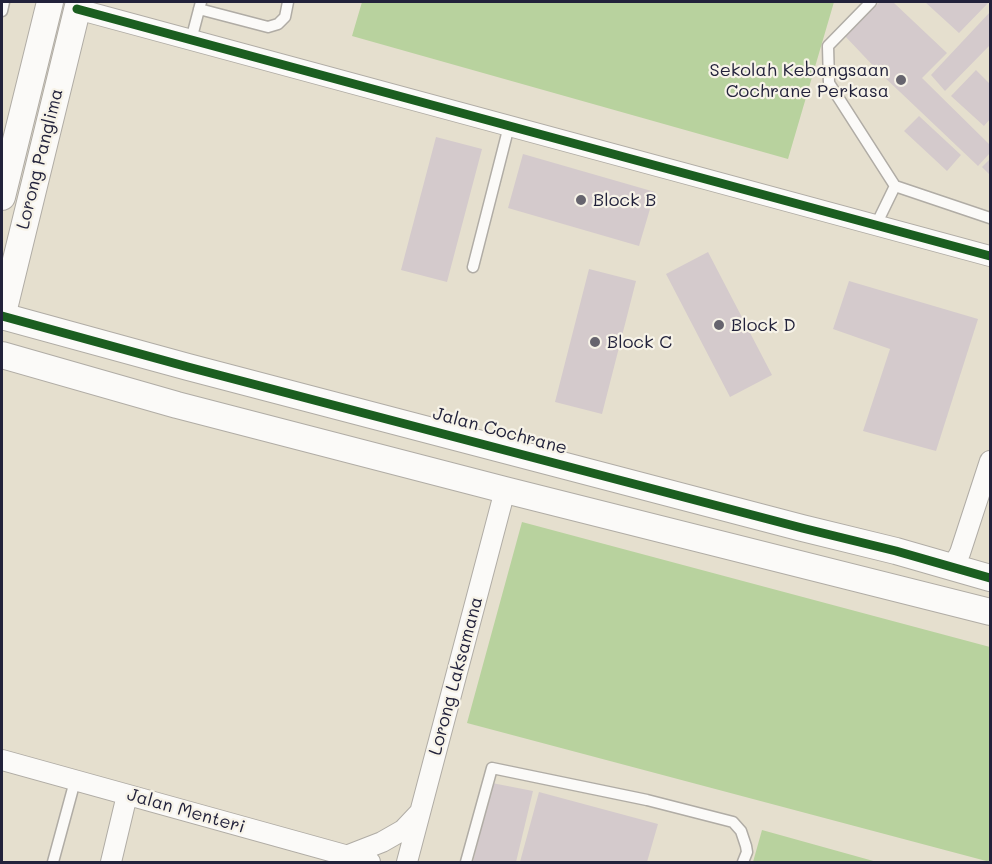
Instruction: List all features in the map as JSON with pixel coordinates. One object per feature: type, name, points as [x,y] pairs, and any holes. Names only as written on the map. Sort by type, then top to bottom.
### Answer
[{"type":"street","name":"Lorong Panglima","points":[[2,197],[7,155],[50,2]]},
{"type":"street","name":"Lorong Panglima","points":[[2,317],[78,5]]},
{"type":"street","points":[[78,5],[191,40],[990,256]]},
{"type":"street","name":"Jalan Cochrane","points":[[2,317],[896,551],[990,578]]},
{"type":"street","points":[[2,355],[177,405],[990,612]]},
{"type":"street","points":[[952,567],[960,554],[990,461]]},
{"type":"street","name":"Lorong Laksamana","points":[[406,862],[505,490]]},
{"type":"street","name":"Jalan Menteri","points":[[2,760],[370,862]]},
{"type":"street","points":[[111,862],[127,795]]},
{"type":"street","points":[[346,856],[382,842],[403,830],[421,811]]},
{"type":"lane","points":[[2,11],[4,2]]},
{"type":"lane","points":[[191,40],[200,5],[268,27],[278,24],[285,17],[288,2]]},
{"type":"lane","points":[[871,2],[828,46],[829,83],[895,186],[990,218]]},
{"type":"lane","points":[[473,267],[509,126]]},
{"type":"lane","points":[[876,225],[895,186]]},
{"type":"lane","points":[[466,862],[492,768],[647,800],[733,822],[741,831],[746,846],[747,852],[743,862]]},
{"type":"lane","points":[[53,862],[75,781]]},
{"type":"green space","points":[[362,2],[834,2],[788,159],[352,36]]},
{"type":"green space","points":[[522,522],[990,647],[990,862],[467,723]]},
{"type":"green space","points":[[762,830],[877,862],[753,862]]},
{"type":"building","points":[[880,2],[893,2],[947,53],[922,78],[990,145],[990,153],[978,166],[880,73],[844,35]]},
{"type":"building","points":[[925,2],[989,2],[959,33]]},
{"type":"building","points":[[990,12],[990,45],[945,91],[931,75]]},
{"type":"building","points":[[976,70],[990,84],[990,119],[984,126],[951,96]]},
{"type":"building","points":[[919,116],[961,155],[947,171],[904,131]]},
{"type":"building","points":[[436,137],[482,149],[447,282],[401,270]]},
{"type":"building","name":"Block B","points":[[523,154],[655,192],[639,246],[508,208]]},
{"type":"building","points":[[990,159],[990,175],[982,167]]},
{"type":"building","name":"Block D","points":[[708,252],[772,375],[730,397],[666,274]]},
{"type":"building","name":"Block C","points":[[589,269],[636,281],[602,414],[555,402]]},
{"type":"building","points":[[849,281],[978,319],[936,451],[863,431],[890,349],[833,329]]},
{"type":"building","points":[[492,783],[533,791],[516,862],[473,862]]},
{"type":"building","points":[[539,792],[658,824],[647,862],[520,862]]},
{"type":"cycle path","points":[[77,9],[990,256]]},
{"type":"cycle path","points":[[2,316],[188,367],[896,551],[990,578]]},
{"type":"place","name":"Sekolah Kebangsaan Cochrane Perkasa","points":[[901,80]]},
{"type":"place","name":"Block B","points":[[581,200]]},
{"type":"place","name":"Block D","points":[[719,325]]},
{"type":"place","name":"Block C","points":[[595,342]]}]
